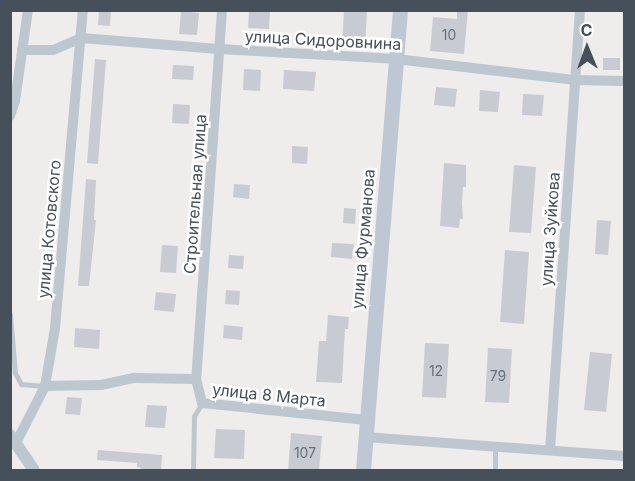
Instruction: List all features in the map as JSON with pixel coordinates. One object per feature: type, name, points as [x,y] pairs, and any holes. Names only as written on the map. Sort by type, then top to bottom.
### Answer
[{"type":"main road","name":"улица Фурманова","points":[[363,471],[400,10]]},
{"type":"street","points":[[10,116],[15,101],[28,10]]},
{"type":"street","name":"улица Котовского","points":[[12,442],[45,386],[55,328],[83,10]]},
{"type":"street","name":"Строительная улица","points":[[196,379],[222,10]]},
{"type":"street","name":"улица Зуйкова","points":[[550,450],[580,10]]},
{"type":"street","name":"улица Сидоровнина","points":[[22,50],[53,50],[81,38],[396,59],[576,80],[624,81]]},
{"type":"street","name":"улица 8 Марта","points":[[45,386],[101,385],[135,378],[196,379],[202,403],[366,420]]},
{"type":"street","points":[[365,437],[624,456]]},
{"type":"street","points":[[12,442],[34,471]]},
{"type":"lane","points":[[10,314],[15,373],[21,384],[45,386]]},
{"type":"lane","points":[[193,471],[194,416],[202,403]]},
{"type":"lane","points":[[495,447],[495,471]]},
{"type":"building","points":[[99,10],[111,10],[110,26],[98,25]]},
{"type":"building","points":[[249,10],[270,10],[269,29],[248,28]]},
{"type":"building","points":[[344,10],[367,10],[365,48],[342,46]]},
{"type":"building","points":[[457,10],[468,10],[464,54],[430,51],[433,17],[457,19]]},
{"type":"building","points":[[181,11],[199,13],[197,35],[179,34]]},
{"type":"building","points":[[603,58],[620,58],[620,70],[603,70]]},
{"type":"building","points":[[95,59],[106,60],[98,164],[87,163]]},
{"type":"building","points":[[173,65],[194,66],[193,80],[172,79]]},
{"type":"building","points":[[244,69],[261,70],[260,91],[243,90]]},
{"type":"building","points":[[284,70],[316,72],[314,91],[283,89]]},
{"type":"building","points":[[436,87],[457,89],[455,107],[434,105]]},
{"type":"building","points":[[480,90],[500,92],[498,112],[479,111]]},
{"type":"building","points":[[523,94],[544,95],[542,116],[522,115]]},
{"type":"building","points":[[173,104],[190,105],[189,124],[172,123]]},
{"type":"building","points":[[292,146],[308,147],[307,164],[292,163]]},
{"type":"building","points":[[444,163],[466,165],[466,187],[463,187],[462,203],[463,219],[460,219],[459,228],[440,226]]},
{"type":"building","points":[[514,165],[536,167],[531,233],[509,232]]},
{"type":"building","points":[[86,179],[96,180],[94,220],[96,220],[89,286],[78,286]]},
{"type":"building","points":[[234,184],[250,185],[249,199],[233,197]]},
{"type":"building","points":[[344,208],[356,209],[355,224],[343,223]]},
{"type":"building","points":[[597,220],[611,221],[608,255],[595,254]]},
{"type":"building","points":[[332,243],[354,244],[352,259],[331,257]]},
{"type":"building","points":[[162,245],[178,246],[176,273],[160,272]]},
{"type":"building","points":[[505,250],[529,252],[524,324],[500,322]]},
{"type":"building","points":[[229,255],[244,256],[243,269],[228,268]]},
{"type":"building","points":[[226,290],[240,291],[239,305],[225,304]]},
{"type":"building","points":[[156,292],[176,294],[174,312],[154,310]]},
{"type":"building","points":[[328,315],[349,317],[348,329],[345,329],[342,383],[316,382],[319,341],[326,341]]},
{"type":"building","points":[[224,325],[243,327],[242,340],[223,338]]},
{"type":"building","points":[[75,328],[100,330],[99,349],[74,347]]},
{"type":"building","points":[[425,343],[449,344],[446,398],[422,397]]},
{"type":"building","points":[[488,348],[512,349],[509,403],[485,402]]},
{"type":"building","points":[[590,352],[612,354],[606,412],[584,410]]},
{"type":"building","points":[[67,397],[82,398],[80,415],[65,414]]},
{"type":"building","points":[[147,405],[167,406],[165,428],[145,427]]},
{"type":"building","points":[[216,429],[245,430],[244,459],[214,458]]},
{"type":"building","points":[[291,433],[322,436],[319,471],[288,471]]},
{"type":"building","points":[[98,450],[162,455],[161,471],[140,471],[141,468],[137,467],[137,463],[97,460]]}]
